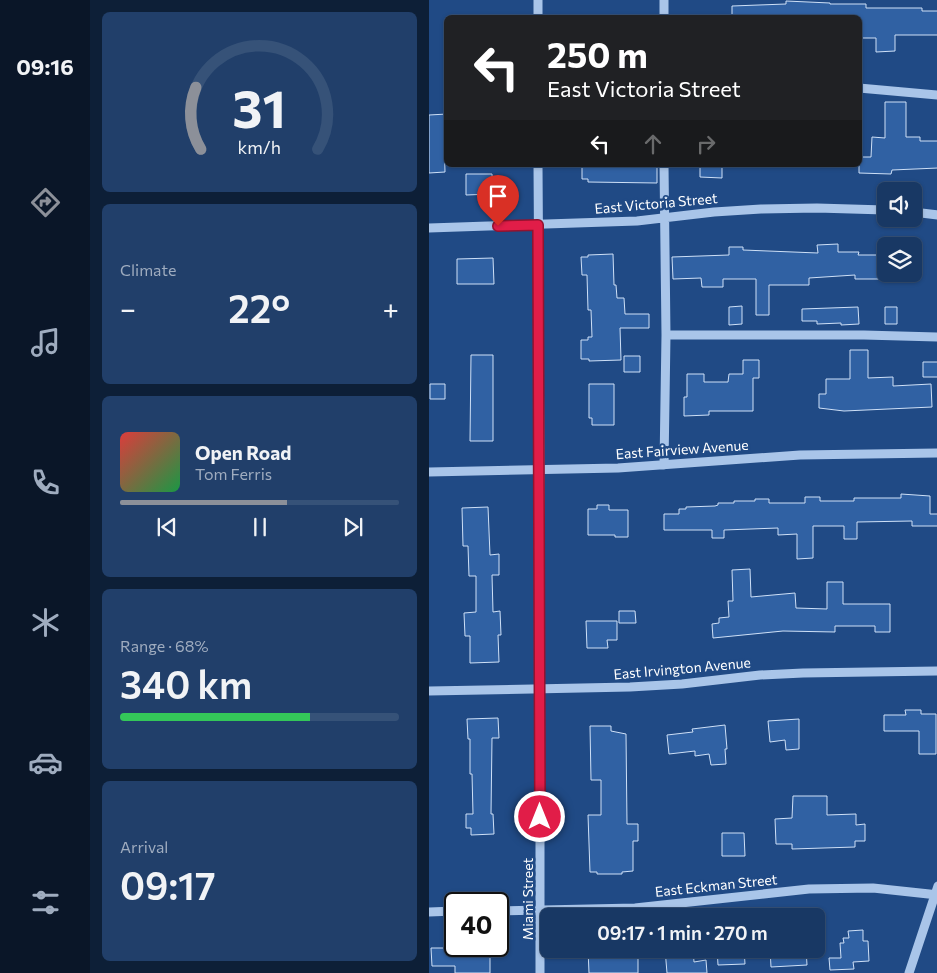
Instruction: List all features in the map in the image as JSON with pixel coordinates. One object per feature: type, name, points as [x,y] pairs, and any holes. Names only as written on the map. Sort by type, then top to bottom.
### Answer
[{"type":"street","points":[[537,0],[537,15]]},
{"type":"street","points":[[664,0],[664,15]]},
{"type":"street","points":[[862,88],[937,95]]},
{"type":"street","name":"Miami Street","points":[[538,167],[540,908]]},
{"type":"street","points":[[664,167],[667,335],[664,465]]},
{"type":"street","name":"East Victoria Street","points":[[429,228],[665,219],[714,212],[761,209],[877,210]]},
{"type":"street","points":[[922,213],[937,215]]},
{"type":"street","points":[[667,335],[864,334],[937,337]]},
{"type":"street","name":"East Fairview Avenue","points":[[429,472],[618,468],[800,455],[937,453]]},
{"type":"street","name":"East Irvington Avenue","points":[[429,690],[540,689],[682,684],[803,672],[937,671]]},
{"type":"street","points":[[909,973],[936,895],[937,886]]},
{"type":"street","name":"East Eckman Street","points":[[609,908],[643,907],[809,889],[873,888],[936,895]]},
{"type":"street","name":"East Eckman Street","points":[[509,910],[540,910]]},
{"type":"street","points":[[429,912],[444,911]]},
{"type":"street","name":"Miami Street","points":[[540,958],[540,973]]},
{"type":"building","points":[[786,1],[866,4],[866,8],[922,8],[922,11],[938,11],[938,35],[895,35],[895,51],[876,52],[876,38],[862,38],[862,15],[732,15],[732,6],[786,4]]},
{"type":"building","points":[[885,102],[906,102],[906,137],[920,137],[920,141],[938,141],[938,168],[892,170],[891,174],[859,173],[859,167],[862,167],[862,157],[871,157],[872,137],[885,138]]},
{"type":"building","points":[[444,114],[445,172],[429,173],[429,115]]},
{"type":"building","points":[[582,167],[657,167],[657,183],[588,182],[588,179],[582,179]]},
{"type":"building","points":[[700,167],[722,167],[722,178],[700,177]]},
{"type":"building","points":[[466,174],[492,174],[493,194],[466,195]]},
{"type":"building","points":[[838,244],[838,252],[859,252],[858,255],[877,255],[877,279],[855,279],[855,275],[809,278],[809,285],[769,285],[769,315],[756,315],[756,279],[723,279],[723,287],[702,287],[701,278],[673,279],[672,257],[729,255],[729,247],[743,247],[743,250],[818,253],[817,245]]},
{"type":"building","points":[[613,254],[614,285],[616,285],[617,298],[624,298],[625,314],[649,314],[649,328],[620,328],[621,360],[589,361],[589,359],[581,359],[581,340],[588,340],[588,337],[592,337],[591,310],[588,310],[587,275],[582,275],[581,257]]},
{"type":"building","points":[[493,258],[494,284],[457,284],[457,259]]},
{"type":"building","points":[[742,306],[742,324],[729,325],[729,307]]},
{"type":"building","points":[[858,307],[859,324],[817,324],[817,321],[802,321],[802,309]]},
{"type":"building","points":[[885,307],[897,307],[897,324],[885,324]]},
{"type":"building","points":[[850,350],[868,350],[868,378],[893,377],[893,386],[931,384],[932,407],[844,411],[819,408],[819,394],[826,394],[826,379],[850,379]]},
{"type":"building","points":[[471,355],[493,355],[493,441],[470,441]]},
{"type":"building","points":[[624,356],[640,356],[640,372],[624,372]]},
{"type":"building","points":[[743,360],[759,360],[759,378],[753,378],[753,411],[709,411],[709,415],[684,416],[684,397],[687,397],[687,374],[704,374],[704,382],[728,382],[729,374],[743,374]]},
{"type":"building","points":[[923,362],[938,362],[938,377],[923,377]]},
{"type":"building","points":[[430,384],[445,384],[445,399],[430,399]]},
{"type":"building","points":[[589,384],[614,384],[614,425],[592,425],[592,418],[589,418]]},
{"type":"building","points":[[901,494],[930,496],[930,514],[938,514],[938,526],[912,526],[912,521],[857,522],[857,539],[844,539],[844,526],[813,526],[813,558],[797,559],[797,534],[778,535],[778,528],[724,530],[724,538],[712,538],[712,530],[664,530],[664,514],[679,514],[679,509],[686,509],[686,507],[715,506],[718,503],[755,501],[755,499],[769,499],[769,503],[805,503],[805,497],[820,497],[820,501],[854,501],[854,498],[901,498]]},
{"type":"building","points":[[597,505],[609,505],[609,510],[628,510],[628,537],[588,535],[588,509],[597,509]]},
{"type":"building","points":[[488,507],[490,555],[499,554],[499,575],[492,575],[493,612],[500,611],[501,635],[498,635],[499,662],[470,663],[470,636],[465,636],[464,613],[476,612],[476,576],[469,576],[468,546],[463,546],[462,508]]},
{"type":"building","points":[[750,569],[751,597],[795,593],[796,608],[827,609],[827,582],[843,582],[843,604],[890,604],[890,632],[875,632],[875,626],[835,626],[835,632],[783,631],[713,638],[712,624],[719,623],[719,618],[729,617],[728,601],[733,601],[732,570]]},
{"type":"building","points":[[619,611],[635,611],[636,623],[619,623]]},
{"type":"building","points":[[586,621],[617,621],[617,640],[607,640],[608,648],[587,648]]},
{"type":"building","points":[[905,710],[921,710],[921,714],[936,714],[936,754],[919,754],[919,731],[884,731],[884,715],[906,715]]},
{"type":"building","points":[[498,718],[499,738],[492,738],[491,814],[493,814],[494,834],[471,835],[471,828],[466,828],[466,814],[473,814],[470,739],[468,739],[467,719]]},
{"type":"building","points":[[799,719],[799,749],[786,750],[785,740],[770,742],[768,721]]},
{"type":"building","points":[[725,725],[726,764],[711,765],[709,754],[695,756],[695,751],[669,754],[667,735],[693,732],[692,729]]},
{"type":"building","points":[[590,726],[611,726],[611,731],[626,734],[627,824],[638,824],[638,841],[633,841],[633,871],[622,872],[622,874],[597,874],[597,872],[590,872],[588,815],[601,815],[601,780],[591,780]]},
{"type":"building","points":[[793,796],[827,796],[827,815],[856,814],[856,825],[865,824],[865,841],[855,841],[855,847],[792,849],[792,844],[776,844],[775,819],[792,818]]},
{"type":"building","points":[[722,833],[744,833],[745,856],[722,856]]},
{"type":"building","points":[[863,930],[863,941],[868,941],[869,961],[853,962],[854,969],[830,970],[829,958],[841,958],[840,943],[844,943],[843,938],[849,938],[848,931]]},
{"type":"building","points":[[431,948],[444,948],[444,957],[490,957],[490,973],[455,973],[455,966],[432,966]]},
{"type":"building","points":[[588,958],[638,958],[638,973],[589,973]]},
{"type":"building","points":[[666,958],[694,958],[694,962],[706,960],[707,973],[667,973]]},
{"type":"building","points":[[718,958],[745,958],[745,964],[718,965]]},
{"type":"building","points":[[770,958],[807,958],[807,965],[771,967]]},
{"type":"route","points":[[498,226],[538,225],[540,817]]}]
